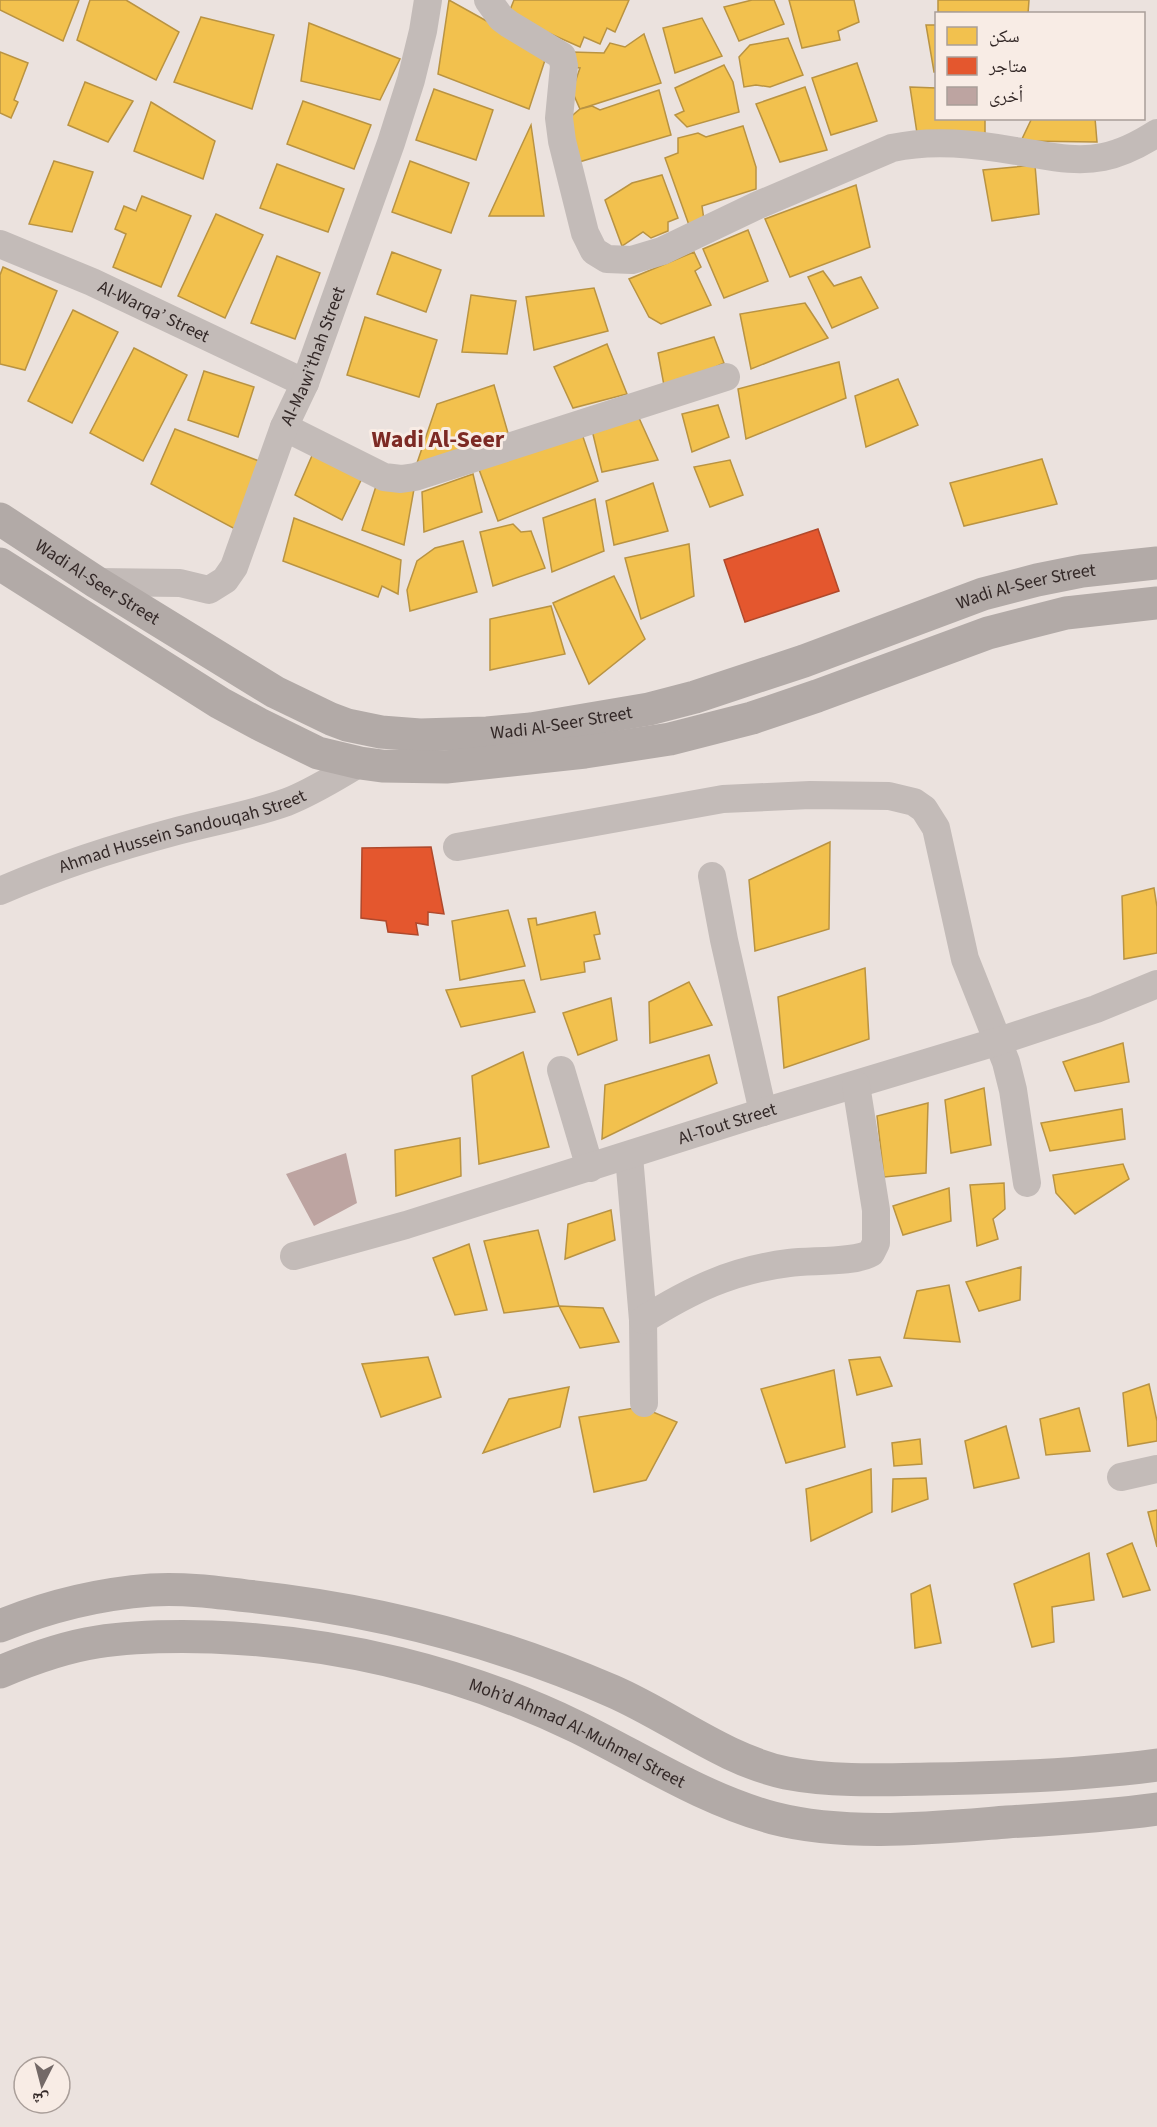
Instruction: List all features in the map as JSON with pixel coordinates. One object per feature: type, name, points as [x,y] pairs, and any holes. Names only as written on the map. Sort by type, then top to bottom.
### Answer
[{"type":"main road","name":"Wadi Al-Seer Street","points":[[0,519],[96,582],[275,692],[331,719],[369,730],[420,735],[487,733],[649,709],[695,697],[804,661],[983,594],[1082,571],[1157,563]]},
{"type":"main road","name":"Wadi Al-Seer Street","points":[[0,564],[220,703],[318,753],[360,764],[382,766],[446,766],[637,745],[691,734],[752,718],[818,696],[988,633],[1066,613],[1157,603]]},
{"type":"main road","points":[[360,764],[369,730]]},
{"type":"main road","points":[[0,1626],[45,1609],[81,1599],[118,1593],[188,1590],[268,1598],[335,1608],[411,1624],[546,1665],[648,1708],[733,1755],[785,1772],[847,1780],[1009,1778],[1078,1774],[1157,1765]]},
{"type":"main road","name":"Moh’d Ahmad Al-Muhmel Street","points":[[0,1672],[61,1650],[96,1642],[188,1636],[245,1638],[292,1643],[384,1660],[477,1685],[577,1727],[707,1795],[776,1818],[814,1825],[856,1828],[940,1827],[1157,1809]]},
{"type":"street","name":"Al-Mawi’thah Street","points":[[96,582],[180,583],[209,590],[225,580],[234,567],[284,427],[305,383],[391,143],[411,80],[428,0]]},
{"type":"street","points":[[488,0],[501,18],[562,56],[564,66],[559,107],[560,130],[585,233],[589,244],[600,256],[615,261],[632,261],[662,250],[756,206],[867,158],[900,147],[926,144],[973,146],[1058,159],[1082,160],[1102,158],[1122,152],[1157,133]]},
{"type":"street","name":"Al-Warqa’ Street","points":[[0,244],[92,282],[305,383]]},
{"type":"street","points":[[284,427],[384,477],[401,479],[415,477],[726,377]]},
{"type":"street","name":"Ahmad Hussein Sandouqah Street","points":[[0,891],[36,875],[84,859],[177,831],[249,814],[287,802],[360,764]]},
{"type":"street","points":[[457,847],[723,799],[767,796],[871,795],[889,796],[914,802],[924,808],[936,828],[965,959],[999,1041],[1013,1090],[1027,1183]]},
{"type":"street","points":[[712,876],[763,1112]]},
{"type":"street","name":"Al-Tout Street","points":[[294,1256],[406,1226],[763,1112],[999,1041],[1096,1009],[1157,984]]},
{"type":"street","points":[[561,1070],[590,1168]]},
{"type":"street","points":[[643,1320],[701,1286],[732,1274],[789,1263],[860,1258],[875,1249],[876,1210],[856,1085]]},
{"type":"street","points":[[629,1156],[643,1320],[644,1402]]},
{"type":"street","points":[[1121,1477],[1157,1469]]},
{"type":"building: سكن","points":[[0,0],[79,0],[63,41],[0,10]]},
{"type":"building: سكن","points":[[90,0],[126,0],[179,32],[156,80],[77,40]]},
{"type":"building: سكن","points":[[449,0],[492,24],[545,60],[529,109],[438,74]]},
{"type":"building: سكن","points":[[514,0],[629,0],[615,32],[607,28],[600,44],[584,37],[580,47],[508,15]]},
{"type":"building: سكن","points":[[752,0],[774,0],[784,24],[739,41],[724,7]]},
{"type":"building: سكن","points":[[789,0],[854,0],[859,22],[838,31],[840,40],[802,48]]},
{"type":"building: سكن","points":[[938,0],[1029,0],[1028,12],[938,12]]},
{"type":"building: سكن","points":[[201,17],[274,35],[252,109],[174,82]]},
{"type":"building: سكن","points":[[702,18],[722,56],[675,73],[663,28]]},
{"type":"building: سكن","points":[[309,23],[400,59],[380,100],[301,81]]},
{"type":"building: سكن","points":[[926,25],[935,25],[934,72]]},
{"type":"building: سكن","points":[[644,34],[661,83],[580,109],[572,91],[580,68],[564,66],[572,52],[604,53],[610,43],[625,47]]},
{"type":"building: سكن","points":[[788,38],[803,75],[770,87],[756,85],[744,87],[739,57],[750,45]]},
{"type":"building: سكن","points":[[0,52],[28,63],[14,100],[18,102],[11,118],[0,113]]},
{"type":"building: سكن","points":[[857,63],[877,121],[831,135],[812,78]]},
{"type":"building: سكن","points":[[724,65],[733,82],[739,112],[687,127],[675,115],[684,111],[675,88]]},
{"type":"building: سكن","points":[[85,82],[133,101],[108,142],[68,125]]},
{"type":"building: سكن","points":[[805,87],[827,150],[780,162],[756,104]]},
{"type":"building: سكن","points":[[910,87],[935,88],[935,120],[985,120],[985,134],[917,133]]},
{"type":"building: سكن","points":[[434,89],[493,110],[476,160],[416,140]]},
{"type":"building: سكن","points":[[659,90],[671,135],[579,162],[567,120],[580,109],[592,106],[600,110]]},
{"type":"building: سكن","points":[[303,101],[371,125],[354,169],[287,144]]},
{"type":"building: سكن","points":[[151,102],[215,141],[203,179],[134,151]]},
{"type":"building: سكن","points":[[1031,120],[1095,120],[1097,142],[1021,141]]},
{"type":"building: سكن","points":[[531,125],[544,216],[489,216]]},
{"type":"building: سكن","points":[[743,126],[756,167],[756,189],[702,206],[704,220],[689,225],[665,158],[678,153],[678,138],[698,133],[706,137]]},
{"type":"building: سكن","points":[[54,161],[93,172],[72,232],[29,224]]},
{"type":"building: سكن","points":[[410,161],[469,183],[451,233],[392,212]]},
{"type":"building: سكن","points":[[277,164],[344,189],[328,232],[260,208]]},
{"type":"building: سكن","points":[[1035,165],[1039,214],[992,221],[983,170]]},
{"type":"building: سكن","points":[[662,175],[678,218],[668,222],[668,231],[651,238],[643,232],[622,246],[605,200],[632,183]]},
{"type":"building: سكن","points":[[856,185],[870,247],[790,277],[765,219]]},
{"type":"building: سكن","points":[[142,196],[191,216],[161,287],[113,267],[126,234],[115,229],[124,206],[136,211]]},
{"type":"building: سكن","points":[[216,214],[263,235],[225,318],[178,296]]},
{"type":"building: سكن","points":[[748,230],[768,281],[724,298],[703,249]]},
{"type":"building: سكن","points":[[392,252],[441,270],[426,312],[377,294]]},
{"type":"building: سكن","points":[[694,252],[701,267],[695,271],[711,305],[661,324],[649,317],[629,279]]},
{"type":"building: سكن","points":[[277,256],[320,273],[295,339],[251,323]]},
{"type":"building: سكن","points":[[3,267],[57,291],[25,370],[0,364],[0,275]]},
{"type":"building: سكن","points":[[823,271],[834,286],[861,277],[878,308],[832,328],[808,277]]},
{"type":"building: سكن","points":[[594,288],[608,331],[534,350],[526,297]]},
{"type":"building: سكن","points":[[471,295],[516,301],[507,354],[462,352]]},
{"type":"building: سكن","points":[[805,303],[828,338],[751,369],[740,314]]},
{"type":"building: سكن","points":[[73,310],[118,332],[72,423],[28,401]]},
{"type":"building: سكن","points":[[365,317],[437,340],[419,397],[347,375]]},
{"type":"building: سكن","points":[[714,337],[724,363],[665,391],[658,353]]},
{"type":"building: سكن","points":[[607,344],[627,394],[573,408],[554,367]]},
{"type":"building: سكن","points":[[134,348],[187,375],[143,461],[90,433]]},
{"type":"building: سكن","points":[[839,362],[846,398],[746,439],[738,389]]},
{"type":"building: سكن","points":[[204,371],[254,387],[238,437],[188,420]]},
{"type":"building: سكن","points":[[898,379],[918,425],[866,447],[855,396]]},
{"type":"building: سكن","points":[[494,385],[508,433],[416,466],[437,404]]},
{"type":"building: سكن","points":[[718,405],[729,437],[692,452],[682,414]]},
{"type":"building: سكن","points":[[639,418],[658,460],[602,472],[592,430]]},
{"type":"building: سكن","points":[[175,429],[259,461],[235,529],[151,484]]},
{"type":"building: سكن","points":[[581,431],[598,481],[498,521],[477,464]]},
{"type":"building: سكن","points":[[314,451],[363,476],[342,520],[295,495]]},
{"type":"building: سكن","points":[[1042,459],[1057,504],[964,526],[950,483]]},
{"type":"building: سكن","points":[[730,460],[743,495],[710,507],[694,467]]},
{"type":"building: سكن","points":[[473,474],[482,512],[424,532],[422,492]]},
{"type":"building: سكن","points":[[378,480],[414,489],[404,545],[362,530]]},
{"type":"building: سكن","points":[[653,483],[668,531],[614,545],[606,501]]},
{"type":"building: سكن","points":[[595,499],[604,551],[552,572],[543,518]]},
{"type":"building: سكن","points":[[294,518],[401,560],[398,594],[382,586],[378,597],[283,561]]},
{"type":"building: سكن","points":[[513,524],[521,532],[531,531],[545,568],[493,586],[480,532]]},
{"type":"building: سكن","points":[[463,541],[477,592],[410,611],[407,590],[417,561],[435,548]]},
{"type":"building: سكن","points":[[689,544],[694,596],[641,619],[625,558]]},
{"type":"building: سكن","points":[[614,576],[645,639],[589,684],[553,603]]},
{"type":"building: سكن","points":[[551,606],[565,654],[490,670],[490,619]]},
{"type":"building: سكن","points":[[830,842],[829,929],[755,951],[749,880]]},
{"type":"building: سكن","points":[[1154,888],[1157,907],[1157,953],[1124,959],[1122,896]]},
{"type":"building: سكن","points":[[508,910],[525,966],[460,980],[452,921]]},
{"type":"building: سكن","points":[[595,912],[600,934],[594,935],[600,959],[584,962],[585,972],[541,980],[528,919],[536,918],[537,925]]},
{"type":"building: سكن","points":[[865,968],[869,1039],[784,1068],[778,997]]},
{"type":"building: سكن","points":[[524,980],[535,1012],[461,1027],[446,990]]},
{"type":"building: سكن","points":[[689,982],[712,1025],[650,1043],[649,1002]]},
{"type":"building: سكن","points":[[611,998],[617,1040],[578,1055],[563,1013]]},
{"type":"building: سكن","points":[[1123,1043],[1129,1082],[1075,1091],[1063,1062]]},
{"type":"building: سكن","points":[[523,1052],[549,1147],[479,1164],[472,1076]]},
{"type":"building: سكن","points":[[709,1055],[717,1083],[602,1139],[605,1085]]},
{"type":"building: سكن","points":[[984,1088],[991,1145],[951,1153],[945,1100]]},
{"type":"building: سكن","points":[[928,1103],[926,1173],[884,1177],[877,1116]]},
{"type":"building: سكن","points":[[1122,1109],[1125,1139],[1050,1151],[1041,1123]]},
{"type":"building: سكن","points":[[460,1138],[461,1176],[396,1196],[395,1150]]},
{"type":"building: سكن","points":[[1123,1164],[1129,1179],[1075,1214],[1056,1193],[1053,1175]]},
{"type":"building: سكن","points":[[1004,1183],[1005,1209],[993,1219],[998,1239],[977,1246],[970,1185]]},
{"type":"building: سكن","points":[[949,1188],[951,1221],[903,1235],[893,1206]]},
{"type":"building: سكن","points":[[611,1210],[615,1240],[565,1259],[568,1224]]},
{"type":"building: سكن","points":[[538,1230],[559,1306],[504,1313],[484,1241]]},
{"type":"building: سكن","points":[[469,1244],[487,1310],[455,1315],[433,1258]]},
{"type":"building: سكن","points":[[1021,1267],[1020,1300],[979,1311],[966,1282]]},
{"type":"building: سكن","points":[[949,1285],[960,1342],[904,1338],[917,1291]]},
{"type":"building: سكن","points":[[559,1306],[603,1308],[619,1342],[580,1348]]},
{"type":"building: سكن","points":[[428,1357],[441,1397],[381,1417],[362,1364]]},
{"type":"building: سكن","points":[[880,1357],[892,1386],[857,1395],[849,1360]]},
{"type":"building: سكن","points":[[834,1370],[845,1447],[786,1463],[761,1389]]},
{"type":"building: سكن","points":[[1149,1384],[1157,1421],[1157,1441],[1128,1446],[1123,1393]]},
{"type":"building: سكن","points":[[569,1387],[560,1427],[483,1453],[509,1399]]},
{"type":"building: سكن","points":[[641,1407],[677,1422],[646,1480],[594,1492],[579,1417]]},
{"type":"building: سكن","points":[[1079,1408],[1090,1451],[1046,1455],[1040,1419]]},
{"type":"building: سكن","points":[[1006,1426],[1019,1478],[974,1488],[965,1441]]},
{"type":"building: سكن","points":[[920,1439],[922,1464],[894,1466],[892,1443]]},
{"type":"building: سكن","points":[[871,1469],[872,1512],[811,1541],[806,1489]]},
{"type":"building: سكن","points":[[926,1478],[928,1499],[892,1512],[893,1479]]},
{"type":"building: سكن","points":[[1157,1510],[1157,1547],[1148,1512]]},
{"type":"building: سكن","points":[[1132,1543],[1150,1590],[1123,1597],[1107,1554]]},
{"type":"building: سكن","points":[[1089,1553],[1094,1600],[1052,1607],[1054,1642],[1032,1647],[1014,1584]]},
{"type":"building: سكن","points":[[930,1585],[941,1643],[915,1648],[911,1594]]},
{"type":"building: متاجر","points":[[818,529],[839,591],[745,622],[724,560]]},
{"type":"building: متاجر","points":[[431,847],[444,914],[428,912],[428,925],[416,923],[418,935],[388,932],[386,921],[361,918],[362,848]]},
{"type":"building: أخرى","points":[[346,1153],[357,1203],[314,1226],[286,1174]]},
{"type":"district","name":"Wadi Al-Seer","points":[[438,439]]}]
